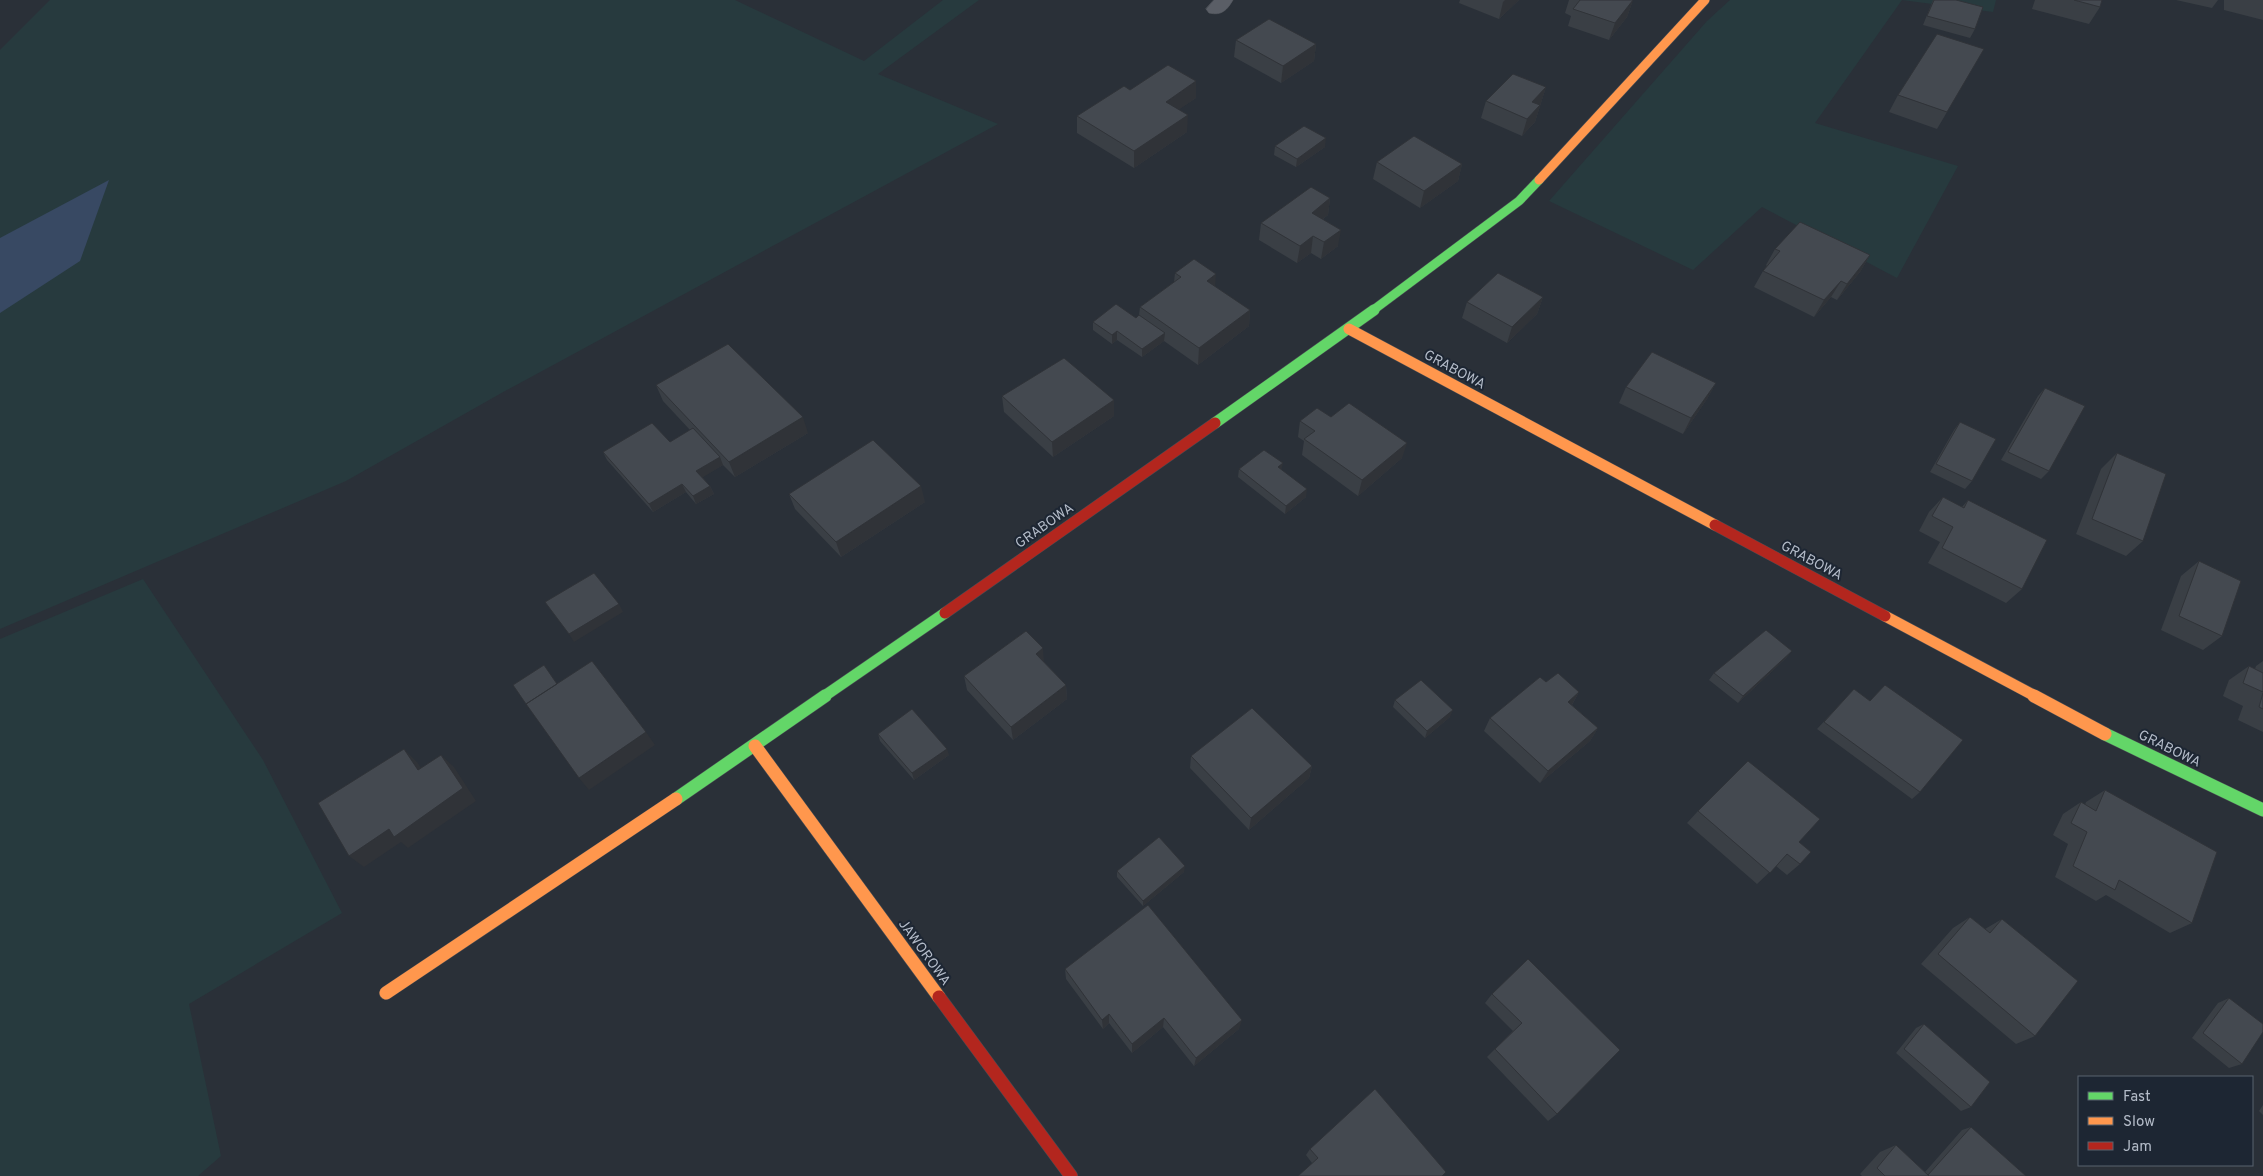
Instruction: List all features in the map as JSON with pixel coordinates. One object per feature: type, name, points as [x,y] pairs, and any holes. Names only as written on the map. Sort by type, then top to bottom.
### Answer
[{"type":"street","name":"GRABOWA","points":[[386,993],[755,746],[1349,330],[1519,201],[1705,0]]},
{"type":"street","name":"GRABOWA","points":[[1349,330],[2104,733],[2263,810]]},
{"type":"street","name":"JAWOROWA","points":[[755,746],[1071,1176]]},
{"type":"green space","points":[[50,0],[735,0],[864,61],[943,0],[979,0],[878,74],[998,124],[505,391],[346,481],[0,629],[0,50]]},
{"type":"green space","points":[[1730,0],[1902,0],[1815,123],[1958,166],[1897,278],[1762,207],[1693,270],[1549,201],[1707,21]]},
{"type":"green space","points":[[1902,0],[1996,0],[1993,12]]},
{"type":"green space","points":[[143,579],[263,760],[342,913],[189,1004],[221,1156],[198,1176],[0,1176],[0,639]]},
{"type":"water","points":[[109,180],[80,261],[0,313],[0,238]]},
{"type":"building","points":[[1580,0],[1633,0],[1615,23],[1573,9]]},
{"type":"building","points":[[1934,0],[1956,0],[1983,7],[1975,29],[1927,16]]},
{"type":"building","points":[[2074,0],[2102,0],[2100,7]]},
{"type":"building","points":[[1269,19],[1316,44],[1283,66],[1236,40]]},
{"type":"building","points":[[1937,34],[1984,49],[1947,112],[1898,95]]},
{"type":"building","points":[[1168,65],[1196,81],[1166,102],[1188,115],[1134,151],[1077,116],[1124,86],[1130,90]]},
{"type":"building","points":[[1513,74],[1546,87],[1532,102],[1540,105],[1527,119],[1486,101]]},
{"type":"building","points":[[1304,126],[1326,138],[1297,159],[1275,146]]},
{"type":"building","points":[[1414,136],[1462,164],[1424,191],[1377,162]]},
{"type":"building","points":[[1311,187],[1330,198],[1312,213],[1341,230],[1324,242],[1313,236],[1300,246],[1261,223]]},
{"type":"building","points":[[1800,222],[1870,255],[1847,284],[1841,281],[1824,300],[1763,271],[1780,251],[1775,249]]},
{"type":"building","points":[[1194,259],[1216,274],[1207,281],[1250,310],[1199,348],[1140,307],[1181,277],[1175,273]]},
{"type":"building","points":[[1498,273],[1543,297],[1512,327],[1467,302]]},
{"type":"building","points":[[1116,304],[1136,318],[1139,315],[1165,333],[1142,349],[1117,331],[1112,335],[1093,322]]},
{"type":"building","points":[[728,344],[803,417],[729,462],[656,385]]},
{"type":"building","points":[[1652,352],[1716,383],[1691,418],[1626,387]]},
{"type":"building","points":[[1064,358],[1114,400],[1052,442],[1002,396]]},
{"type":"building","points":[[2045,388],[2085,406],[2049,471],[2008,452]]},
{"type":"building","points":[[1349,403],[1407,443],[1362,480],[1304,439],[1315,431],[1300,421],[1317,408],[1331,417]]},
{"type":"building","points":[[1960,422],[1996,439],[1972,481],[1936,464]]},
{"type":"building","points":[[652,423],[670,442],[693,428],[720,457],[696,471],[710,486],[693,496],[682,484],[649,504],[603,452]]},
{"type":"building","points":[[873,440],[921,486],[836,542],[789,494]]},
{"type":"building","points":[[1264,450],[1283,463],[1278,467],[1307,489],[1286,506],[1239,469]]},
{"type":"building","points":[[2117,453],[2166,474],[2143,541],[2092,519]]},
{"type":"building","points":[[1943,497],[1964,508],[1968,500],[2047,540],[2022,589],[1942,548],[1953,527],[1932,516]]},
{"type":"building","points":[[2199,561],[2241,581],[2222,636],[2179,616]]},
{"type":"building","points":[[594,573],[619,604],[569,634],[545,602]]},
{"type":"building","points":[[1766,630],[1792,651],[1743,696],[1714,673]]},
{"type":"building","points":[[1026,631],[1043,648],[1036,654],[1066,685],[1011,727],[964,676]]},
{"type":"building","points":[[592,661],[646,732],[579,778],[526,704]]},
{"type":"building","points":[[544,665],[557,684],[526,704],[513,685]]},
{"type":"building","points":[[2249,666],[2263,673],[2263,692],[2243,683]]},
{"type":"building","points":[[1558,673],[1579,692],[1568,702],[1598,728],[1548,771],[1490,718],[1540,677],[1546,682]]},
{"type":"building","points":[[1421,680],[1453,710],[1427,731],[1395,700]]},
{"type":"building","points":[[1885,685],[1963,740],[1920,792],[1824,722],[1854,689],[1870,701]]},
{"type":"building","points":[[2263,693],[2263,709],[2259,707]]},
{"type":"building","points":[[1252,708],[1312,766],[1251,818],[1191,756]]},
{"type":"building","points":[[912,709],[947,749],[912,773],[878,734]]},
{"type":"building","points":[[404,749],[418,770],[441,755],[463,788],[394,837],[389,829],[349,856],[318,803]]},
{"type":"building","points":[[1748,761],[1820,819],[1799,842],[1811,852],[1800,864],[1787,854],[1770,873],[1698,811]]},
{"type":"building","points":[[2105,790],[2217,852],[2192,923],[2119,880],[2115,890],[2073,866],[2087,832],[2071,823],[2081,802],[2096,811]]},
{"type":"building","points":[[1159,837],[1185,866],[1143,901],[1117,871]]},
{"type":"building","points":[[1148,905],[1242,1020],[1196,1058],[1164,1018],[1132,1044],[1109,1014],[1102,1020],[1065,969]]},
{"type":"building","points":[[1970,917],[1990,933],[2002,919],[2078,981],[2035,1036],[1938,954]]},
{"type":"building","points":[[1528,959],[1620,1050],[1557,1114],[1495,1049],[1522,1023],[1492,994]]},
{"type":"building","points":[[2229,998],[2263,1024],[2263,1032],[2242,1064],[2203,1033]]},
{"type":"building","points":[[1924,1024],[1990,1082],[1971,1107],[1904,1049]]},
{"type":"building","points":[[1375,1089],[1446,1172],[1442,1176],[1298,1176],[1318,1158],[1310,1149]]},
{"type":"building","points":[[1971,1127],[2026,1176],[1929,1176]]},
{"type":"building","points":[[1896,1145],[1929,1176],[1885,1176],[1877,1168]]},
{"type":"traffic: fast","points":[[1215,423],[1349,329],[1519,201],[1539,180]]},
{"type":"traffic: fast","points":[[676,799],[945,613]]},
{"type":"traffic: fast","points":[[2105,734],[2263,810]]},
{"type":"traffic: slow","points":[[1539,180],[1705,0]]},
{"type":"traffic: slow","points":[[1349,329],[1715,525]]},
{"type":"traffic: slow","points":[[1885,616],[2105,734]]},
{"type":"traffic: slow","points":[[755,746],[939,997]]},
{"type":"traffic: slow","points":[[386,993],[676,799]]},
{"type":"traffic: jam","points":[[945,613],[1215,423]]},
{"type":"traffic: jam","points":[[1715,525],[1885,616]]},
{"type":"traffic: jam","points":[[939,997],[1071,1176]]}]
